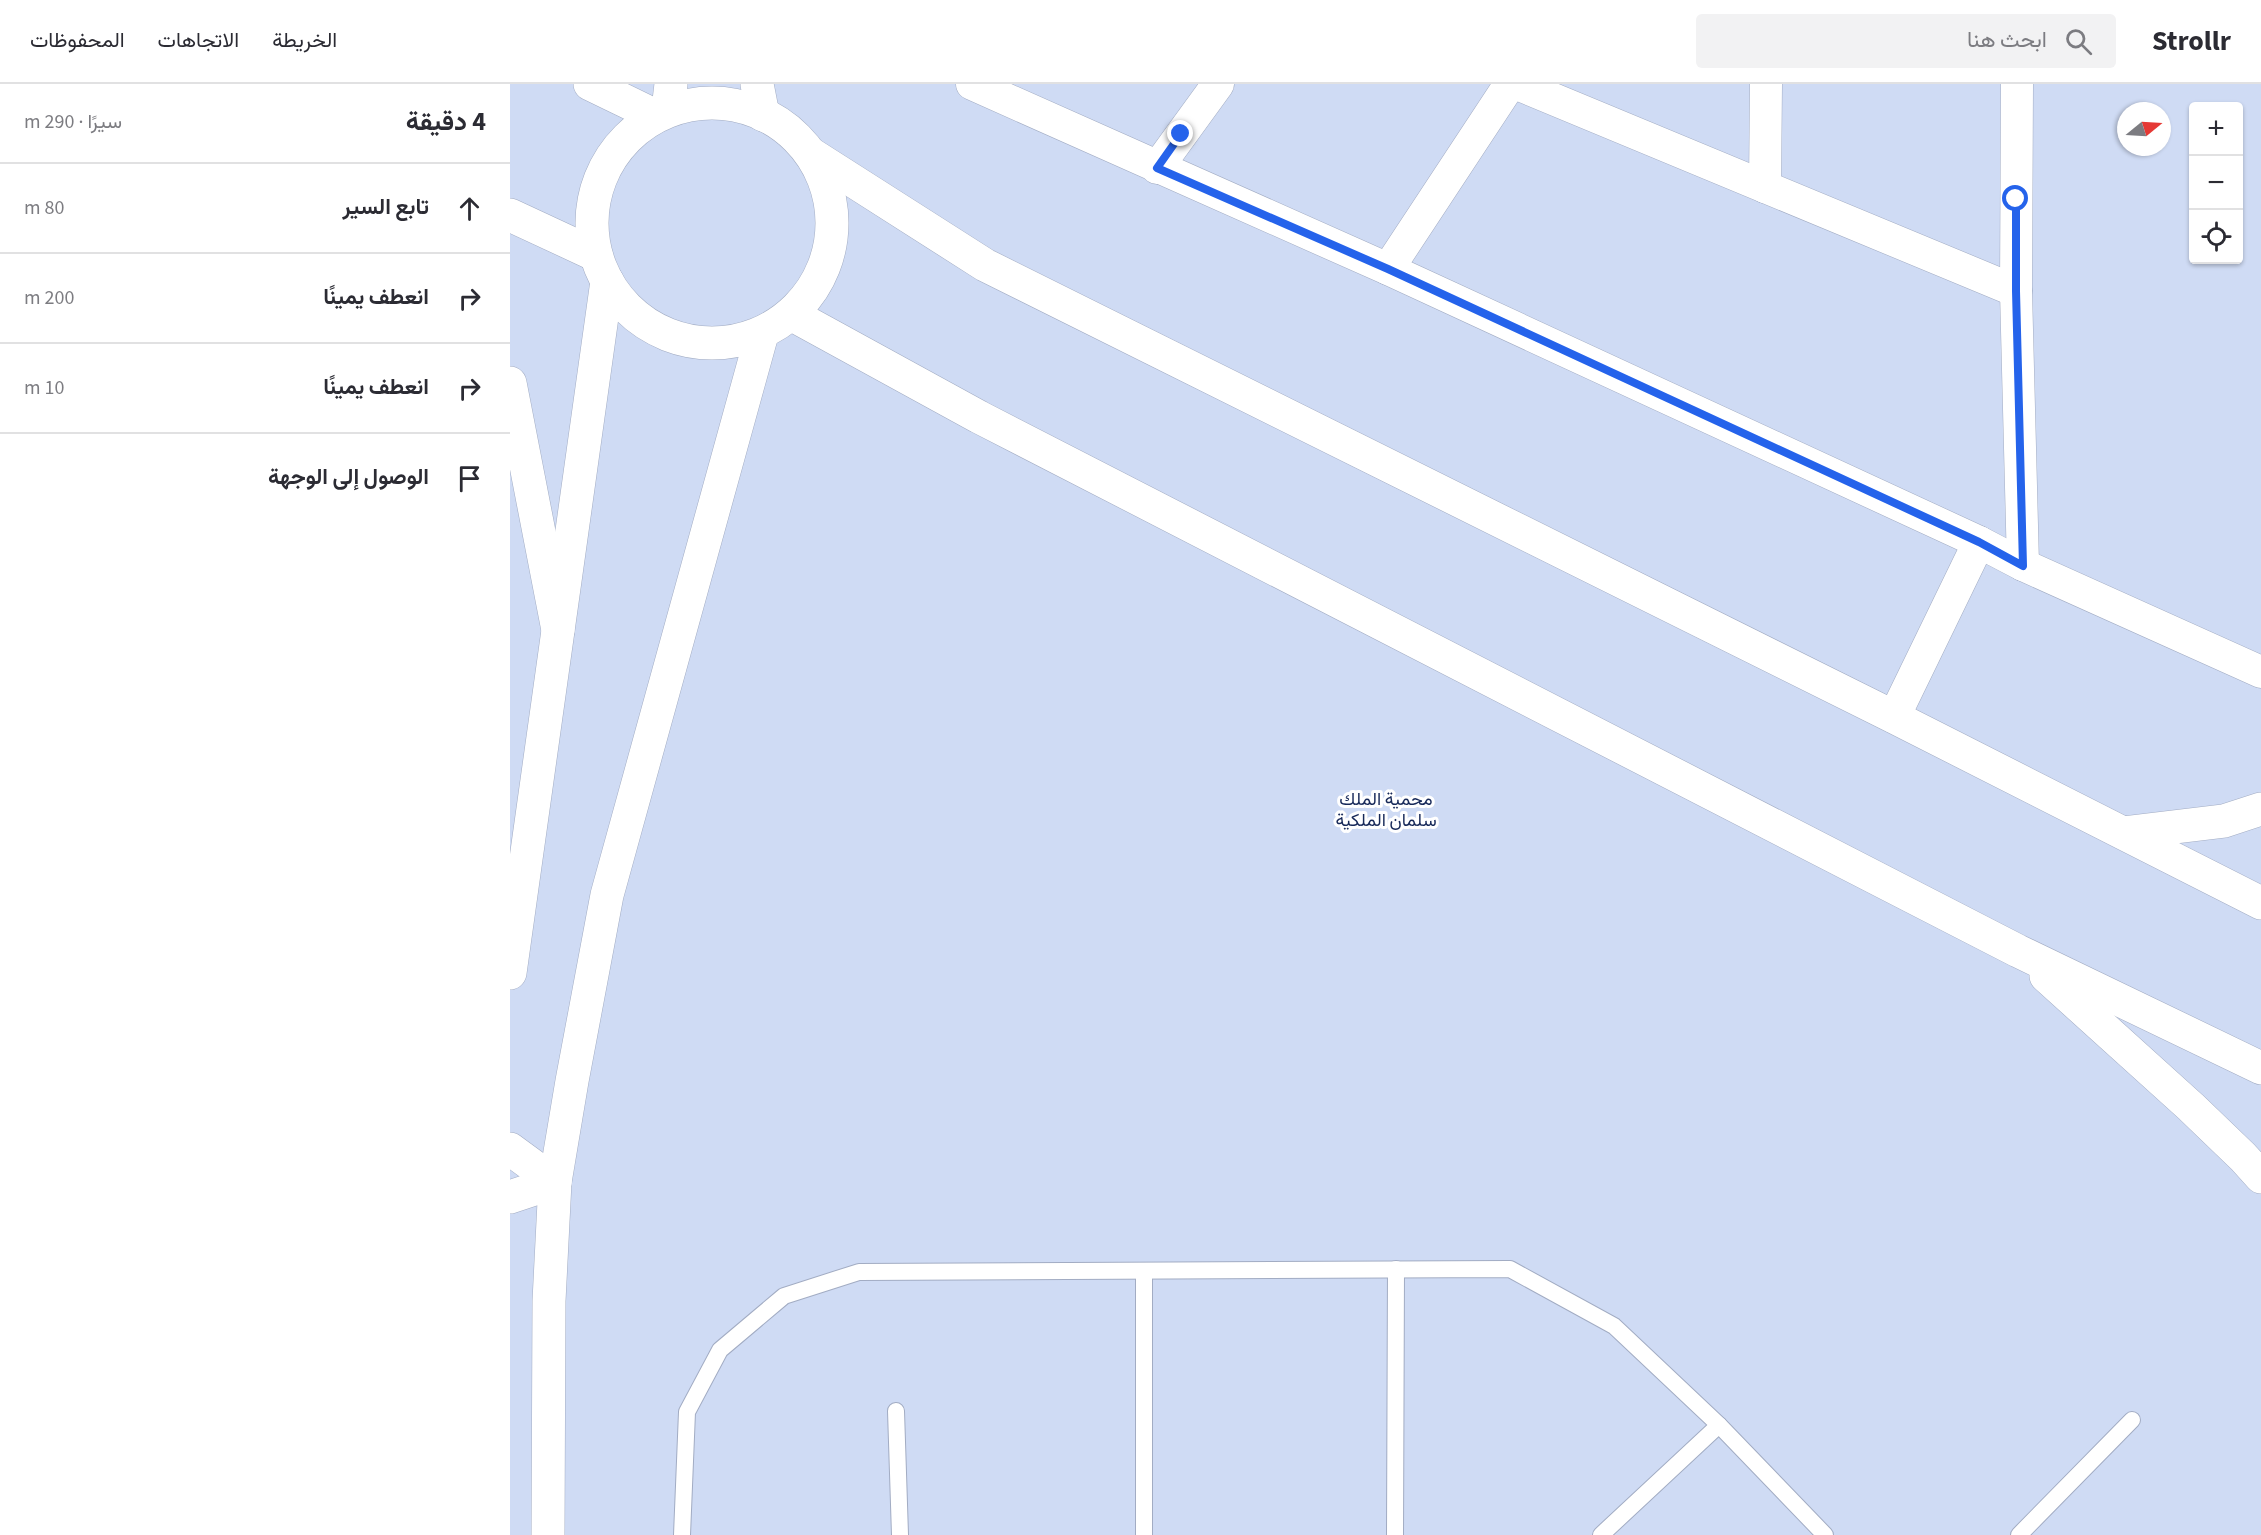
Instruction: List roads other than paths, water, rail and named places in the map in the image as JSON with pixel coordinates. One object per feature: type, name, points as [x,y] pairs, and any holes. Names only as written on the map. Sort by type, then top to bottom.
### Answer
[{"type":"main road","points":[[590,84],[665,103],[707,102],[746,107],[763,115],[782,125],[810,154],[985,265],[1894,717],[2261,903]]},
{"type":"main road","points":[[756,84],[763,115]]},
{"type":"main road","points":[[510,973],[558,630],[601,268],[591,220],[598,185],[614,153],[665,103]]},
{"type":"main road","points":[[510,215],[601,268],[628,310],[658,331],[692,342],[728,343],[762,334],[791,314],[814,288],[828,255],[832,220],[826,185],[810,154]]},
{"type":"main road","points":[[791,314],[989,423],[2018,951],[2261,1068]]},
{"type":"main road","points":[[548,1535],[549,1300],[555,1182],[607,895],[762,334]]},
{"type":"main road","points":[[510,383],[558,630]]},
{"type":"main road","points":[[2124,833],[2224,821],[2261,809]]},
{"type":"main road","points":[[2018,951],[2191,1107],[2261,1177]]},
{"type":"main road","points":[[510,1149],[555,1182]]},
{"type":"main road","points":[[510,1197],[555,1182]]},
{"type":"street","points":[[972,84],[1388,269],[1979,542],[2023,566],[2261,672]]},
{"type":"street","points":[[1157,168],[1218,84]]},
{"type":"street","points":[[1388,269],[1510,84]]},
{"type":"street","points":[[1517,84],[2016,291]]},
{"type":"street","points":[[1765,187],[1766,84]]},
{"type":"street","points":[[2017,84],[2016,291],[2023,566]]},
{"type":"street","points":[[1894,717],[1979,542]]},
{"type":"lane","points":[[1395,1535],[1396,1269]]},
{"type":"lane","points":[[682,1535],[687,1412],[720,1350],[784,1296],[859,1272],[1396,1269],[1510,1269],[1614,1326],[1719,1425],[1825,1535]]},
{"type":"lane","points":[[1144,1271],[1144,1535]]},
{"type":"lane","points":[[896,1411],[900,1535]]},
{"type":"lane","points":[[2019,1535],[2133,1420]]},
{"type":"lane","points":[[1601,1535],[1719,1425]]},
{"type":"park label","name":"محمية الملك سلمان الملكية","points":[[1386,809]]}]
